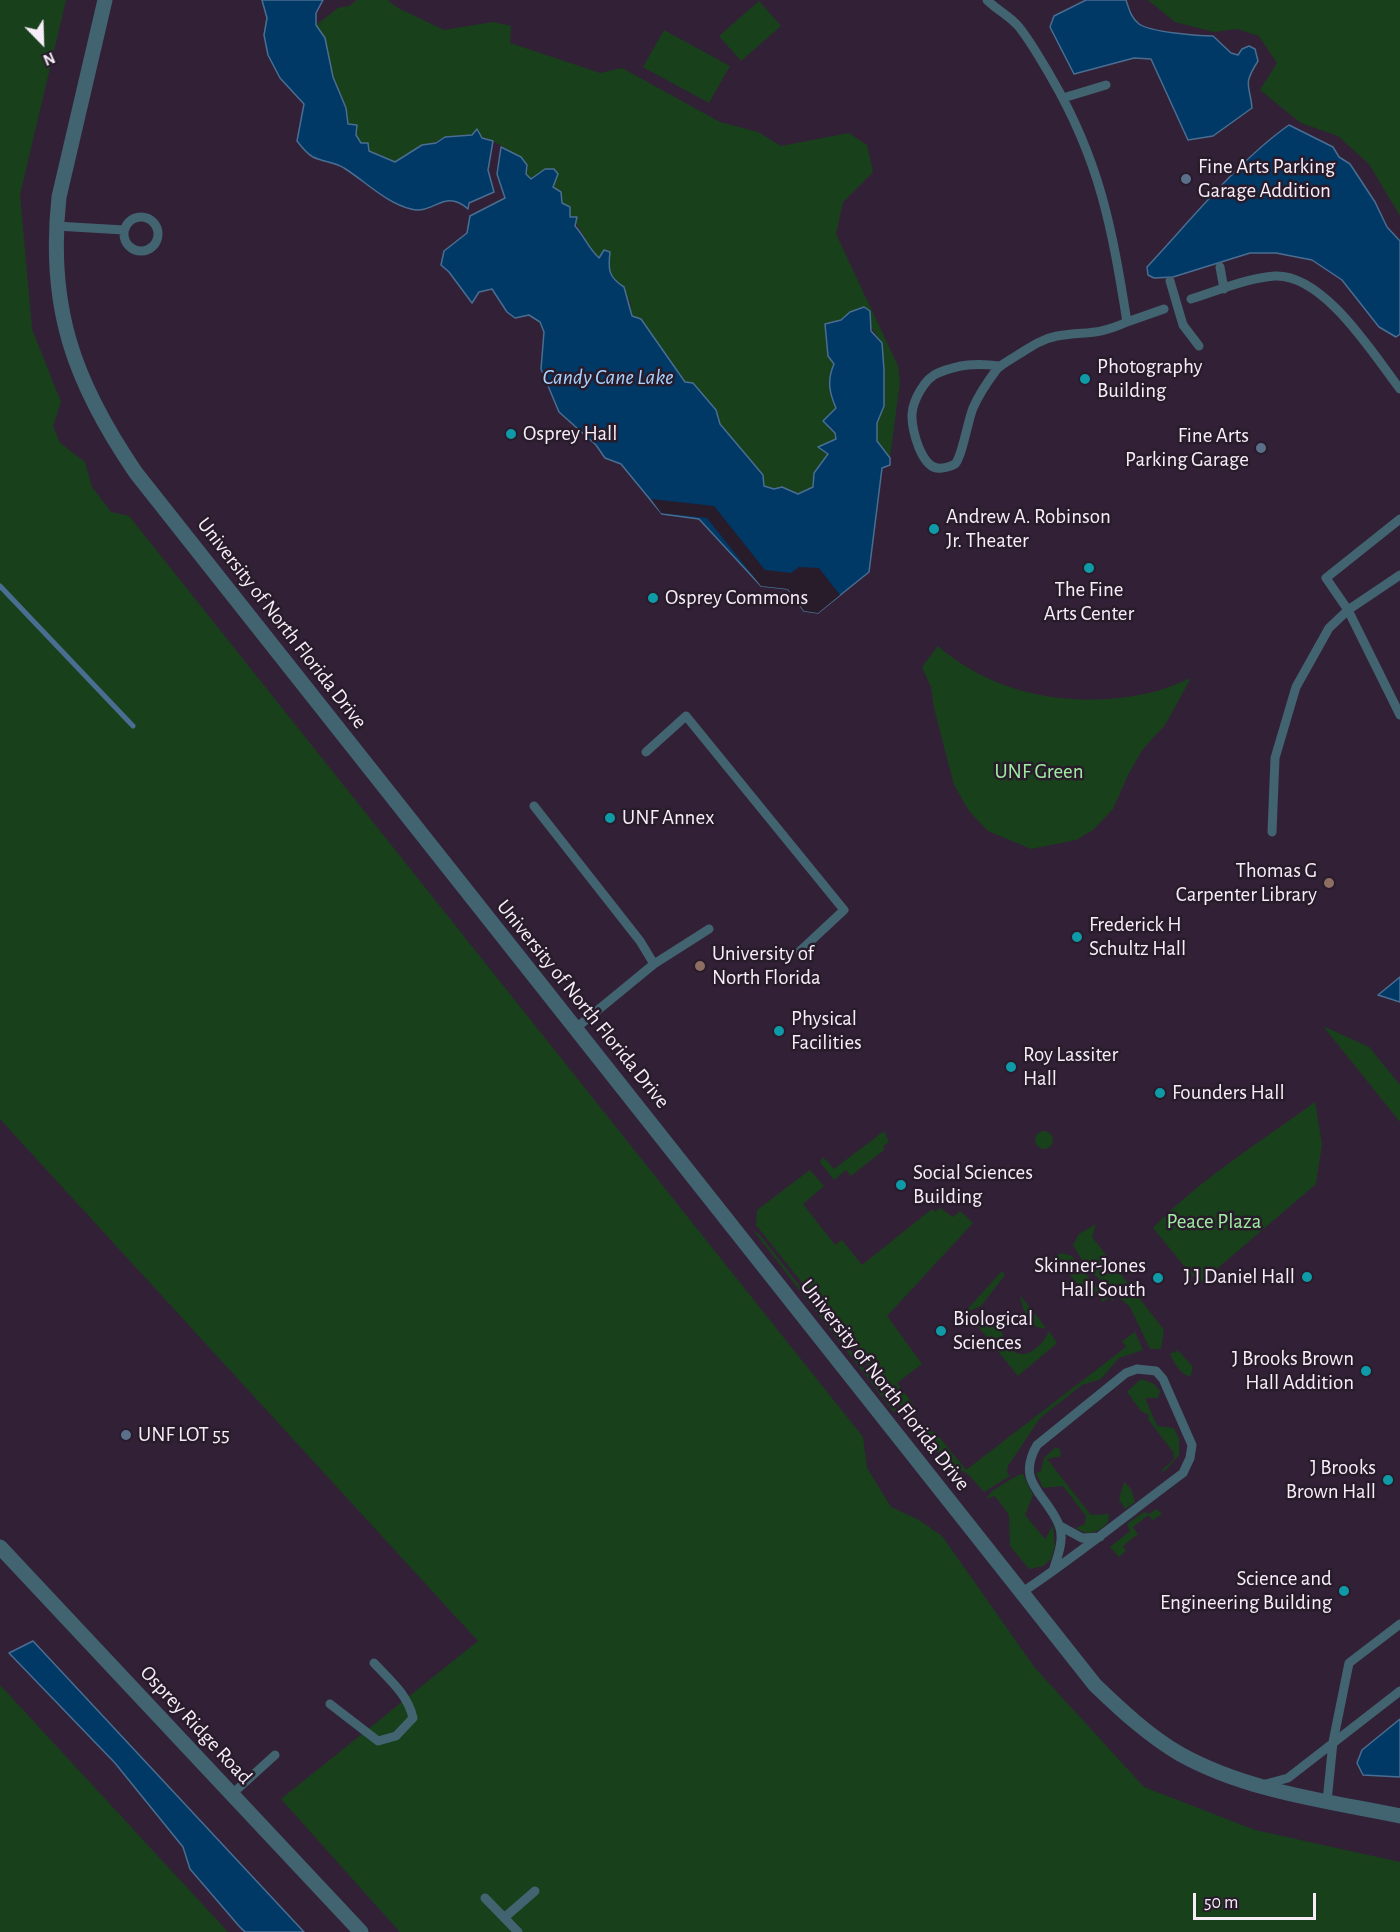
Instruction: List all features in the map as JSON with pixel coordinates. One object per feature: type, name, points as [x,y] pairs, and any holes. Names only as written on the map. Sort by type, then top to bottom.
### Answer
[{"type":"street","name":"University of North Florida Drive","points":[[105,0],[71,140],[56,226],[57,285],[65,330],[86,389],[107,431],[136,473],[1095,1685],[1125,1713],[1180,1754],[1218,1772],[1327,1801],[1400,1816]]},
{"type":"street","name":"Osprey Ridge Road","points":[[0,1547],[361,1932]]},
{"type":"lane","points":[[987,0],[1018,26],[1063,98],[1084,141],[1099,180],[1115,245],[1127,321]]},
{"type":"lane","points":[[1063,98],[1106,85]]},
{"type":"lane","points":[[56,226],[124,230]]},
{"type":"lane","points":[[1220,267],[1224,289]]},
{"type":"lane","points":[[1191,299],[1276,276],[1296,280],[1314,289],[1332,304],[1400,389]]},
{"type":"lane","points":[[1170,282],[1182,325],[1199,346]]},
{"type":"lane","points":[[1000,366],[979,363],[955,365],[933,375],[919,393],[912,414],[914,432],[920,453],[933,467],[941,469],[954,464],[961,453],[974,407],[1000,366],[1034,344],[1055,336],[1106,332],[1127,321],[1164,309]]},
{"type":"lane","points":[[1400,519],[1326,578],[1348,610],[1400,715]]},
{"type":"lane","points":[[1272,832],[1272,786],[1275,758],[1296,687],[1329,628],[1348,610],[1400,575]]},
{"type":"lane","points":[[646,752],[686,716],[844,910],[800,951]]},
{"type":"lane","points":[[534,806],[640,940],[654,964]]},
{"type":"lane","points":[[576,1029],[654,964],[710,929]]},
{"type":"lane","points":[[1021,1593],[1101,1537],[1183,1473],[1190,1458],[1192,1445],[1163,1379],[1156,1371],[1137,1369],[1126,1372],[1037,1445],[1030,1456],[1030,1479],[1060,1526],[1082,1538],[1101,1537]]},
{"type":"lane","points":[[1053,1572],[1061,1546],[1060,1526]]},
{"type":"lane","points":[[1327,1801],[1333,1742],[1349,1664],[1400,1624]]},
{"type":"lane","points":[[330,1704],[378,1741],[396,1736],[413,1718],[411,1707],[407,1698],[374,1663]]},
{"type":"lane","points":[[1261,1785],[1288,1778],[1400,1690]]},
{"type":"lane","points":[[232,1794],[275,1755]]},
{"type":"lane","points":[[504,1918],[535,1891]]},
{"type":"lane","points":[[485,1898],[518,1932]]},
{"type":"shaded area","name":"University of North Florida","points":[[0,0],[1400,0],[1400,1932],[0,1932]]},
{"type":"green space","points":[[0,0],[66,0],[20,195],[32,329],[61,402],[53,426],[60,443],[85,462],[92,487],[111,512],[129,516],[863,1437],[867,1468],[891,1507],[919,1520],[942,1536],[1035,1668],[1144,1787],[1255,1830],[1400,1862],[1400,1932],[400,1932],[281,1799],[478,1641],[0,1119]]},
{"type":"green space","points":[[357,0],[387,0],[398,8],[444,30],[493,22],[511,26],[510,43],[600,73],[622,68],[720,122],[758,132],[781,146],[849,133],[867,145],[873,172],[843,202],[836,234],[898,366],[900,382],[890,458],[877,441],[877,423],[884,406],[882,343],[858,308],[841,320],[834,321],[825,333],[828,356],[834,364],[830,386],[836,408],[828,415],[829,429],[835,433],[837,440],[819,447],[828,454],[814,473],[813,487],[798,494],[782,487],[774,489],[764,486],[763,475],[720,424],[716,410],[693,383],[686,382],[641,319],[632,316],[630,301],[608,270],[610,252],[600,258],[594,253],[553,187],[558,174],[545,169],[531,179],[526,174],[521,157],[493,141],[472,135],[445,137],[395,162],[369,151],[368,143],[361,143],[348,125],[346,108],[333,77],[325,39],[316,25],[338,8],[349,6]]},
{"type":"green space","points":[[1148,0],[1400,0],[1400,216],[1369,164],[1338,136],[1301,123],[1260,90],[1277,63],[1259,36],[1237,29],[1214,32],[1175,22]]},
{"type":"green space","points":[[759,1],[781,26],[741,61],[719,36]]},
{"type":"green space","points":[[664,30],[730,66],[709,103],[643,67]]},
{"type":"green space","name":"UNF Green","points":[[938,646],[961,663],[1012,688],[1067,699],[1096,700],[1125,697],[1158,691],[1191,678],[1165,725],[1143,749],[1113,809],[1093,830],[1076,840],[1031,849],[988,831],[969,811],[954,785],[934,708],[931,687],[922,667]]},
{"type":"green space","points":[[1323,1026],[1369,1047],[1400,1085],[1400,1122]]},
{"type":"green space","name":"Peace Plaza","points":[[1315,1102],[1322,1144],[1316,1184],[1199,1284],[1153,1228],[1210,1177]]},
{"type":"green space","points":[[884,1131],[889,1142],[883,1146],[885,1149],[851,1176],[846,1170],[834,1180],[820,1162],[823,1157],[834,1169]]},
{"type":"green space","points":[[1044,1131],[1050,1134],[1053,1140],[1050,1146],[1044,1149],[1038,1146],[1035,1140],[1038,1134]]},
{"type":"green space","points":[[810,1170],[824,1186],[803,1204],[835,1245],[842,1240],[862,1265],[932,1209],[935,1212],[940,1208],[953,1217],[960,1211],[973,1223],[887,1316],[922,1364],[897,1383],[915,1407],[916,1411],[911,1419],[756,1225],[757,1210]]},
{"type":"green space","points":[[1096,1224],[1092,1237],[1164,1330],[1161,1349],[1150,1349],[1130,1307],[1087,1268],[1073,1245],[1079,1234]]},
{"type":"green space","points":[[753,1230],[760,1235],[899,1413],[893,1411]]},
{"type":"green space","points":[[1061,1253],[1072,1256],[1092,1282],[1113,1298],[1114,1302],[1109,1297],[1103,1302],[1097,1293],[1089,1298],[1055,1257]]},
{"type":"green space","points":[[1002,1271],[1005,1275],[981,1306],[964,1313]]},
{"type":"green space","points":[[1020,1295],[1046,1328],[1035,1326],[1027,1318]]},
{"type":"green space","points":[[986,1322],[999,1326],[1006,1343],[1015,1352],[1021,1354],[1038,1347],[1049,1331],[1057,1343],[1018,1376],[977,1325]]},
{"type":"green space","points":[[1135,1332],[1143,1350],[1119,1358],[1101,1379],[1082,1385],[1040,1418],[1008,1466],[1007,1472],[1010,1476],[984,1492],[968,1474],[947,1463],[923,1434],[928,1430],[936,1433],[966,1470],[1126,1347],[1122,1341]]},
{"type":"green space","points":[[1176,1348],[1193,1367],[1190,1377],[1173,1361],[1170,1353],[1177,1352]]},
{"type":"green space","points":[[1141,1379],[1154,1384],[1160,1391],[1158,1398],[1145,1398],[1157,1426],[1174,1428],[1179,1439],[1179,1455],[1164,1472],[1162,1470],[1174,1459],[1173,1452],[1148,1419],[1149,1415],[1141,1411],[1127,1392]]},
{"type":"green space","points":[[1056,1447],[1060,1450],[1061,1456],[1047,1459],[1091,1515],[1109,1514],[1108,1522],[1097,1531],[1089,1533],[1076,1528],[1085,1524],[1086,1516],[1063,1486],[1043,1488],[1036,1473],[1041,1471],[1044,1458]]},
{"type":"green space","points":[[1023,1474],[1033,1495],[1025,1515],[1045,1539],[1053,1525],[1055,1546],[1051,1559],[1043,1566],[1029,1569],[1010,1546],[1009,1515],[995,1496],[986,1499],[992,1491]]},
{"type":"green space","points":[[1124,1482],[1131,1489],[1135,1502],[1125,1509],[1119,1499]]},
{"type":"green space","points":[[1156,1509],[1162,1514],[1153,1520],[1148,1515],[1133,1527],[1138,1534],[1123,1546],[1126,1551],[1119,1557],[1110,1547],[1130,1531],[1127,1524],[1144,1512],[1149,1514]]},
{"type":"green space","points":[[0,1685],[228,1932],[0,1932]]},
{"type":"water","points":[[262,0],[323,0],[316,13],[316,25],[325,38],[333,77],[346,108],[348,124],[357,125],[356,135],[361,143],[368,143],[369,151],[395,162],[422,145],[436,143],[445,137],[472,135],[477,129],[482,138],[493,141],[488,170],[494,192],[469,203],[468,209],[460,203],[445,201],[426,209],[411,209],[384,197],[340,166],[308,154],[297,141],[304,104],[280,78],[268,55],[264,35],[267,18]]},
{"type":"water","points":[[1086,0],[1126,0],[1134,19],[1145,27],[1175,33],[1213,36],[1231,53],[1238,55],[1242,49],[1249,46],[1255,49],[1258,61],[1248,85],[1252,108],[1213,136],[1188,140],[1151,59],[1134,58],[1074,74],[1050,27],[1054,16]]},
{"type":"water","points":[[1289,125],[1333,147],[1339,157],[1350,164],[1375,202],[1387,227],[1400,241],[1400,334],[1396,337],[1379,327],[1342,280],[1312,260],[1276,253],[1250,253],[1173,277],[1154,278],[1148,275],[1147,267],[1215,192],[1252,155]]},
{"type":"water","name":"Candy Cane Lake","points":[[501,147],[521,157],[527,165],[526,174],[531,179],[545,169],[554,169],[558,174],[553,187],[561,192],[562,203],[570,207],[570,217],[577,217],[575,226],[595,254],[599,258],[604,250],[610,252],[610,272],[615,280],[624,287],[632,316],[641,319],[685,382],[693,383],[716,410],[720,424],[763,475],[764,486],[774,489],[782,487],[798,494],[813,487],[814,473],[828,454],[818,447],[836,439],[835,433],[823,421],[836,408],[830,386],[830,375],[834,364],[828,356],[825,324],[841,320],[850,312],[864,307],[870,311],[871,331],[882,343],[884,370],[884,406],[877,423],[877,441],[890,458],[890,465],[882,468],[869,572],[818,613],[804,611],[788,589],[761,586],[699,519],[662,514],[621,464],[605,458],[596,445],[559,412],[541,369],[544,332],[540,322],[529,315],[515,318],[507,312],[492,289],[479,292],[472,303],[441,265],[444,251],[467,233],[470,216],[505,198],[497,174]]},
{"type":"water","points":[[1400,977],[1400,1002],[1378,995]]},
{"type":"water","points":[[33,1641],[304,1932],[245,1932],[239,1926],[190,1869],[183,1847],[115,1763],[9,1653]]},
{"type":"water","points":[[1400,1719],[1400,1777],[1363,1775],[1357,1763],[1362,1750]]},
{"type":"pier","points":[[651,499],[714,506],[765,570],[791,573],[799,567],[819,568],[840,595],[818,613],[804,611],[788,589],[761,586],[707,518],[661,513]]},
{"type":"waterway","points":[[0,586],[133,726]]},
{"type":"place","name":"Fine Arts Parking Garage Addition","points":[[1186,179]]},
{"type":"place","name":"Photography Building","points":[[1085,379]]},
{"type":"place","name":"Osprey Hall","points":[[511,434]]},
{"type":"place","name":"Fine Arts Parking Garage","points":[[1261,448]]},
{"type":"place","name":"Andrew A. Robinson Jr. Theater","points":[[934,529]]},
{"type":"place","name":"The Fine Arts Center","points":[[1089,568]]},
{"type":"place","name":"Osprey Commons","points":[[653,598]]},
{"type":"place","name":"UNF Annex","points":[[610,818]]},
{"type":"place","name":"Thomas G Carpenter Library","points":[[1329,883]]},
{"type":"place","name":"Frederick H Schultz Hall","points":[[1077,937]]},
{"type":"place","name":"University of North Florida","points":[[700,966]]},
{"type":"place","name":"Physical Facilities","points":[[779,1031]]},
{"type":"place","name":"Roy Lassiter Hall","points":[[1011,1067]]},
{"type":"place","name":"Founders Hall","points":[[1160,1093]]},
{"type":"place","name":"Social Sciences Building","points":[[901,1185]]},
{"type":"place","name":"J J Daniel Hall","points":[[1307,1277]]},
{"type":"place","name":"Skinner-Jones Hall South","points":[[1158,1278]]},
{"type":"place","name":"Biological Sciences","points":[[941,1331]]},
{"type":"place","name":"J Brooks Brown Hall Addition","points":[[1366,1371]]},
{"type":"place","name":"UNF LOT 55","points":[[126,1435]]},
{"type":"place","name":"J Brooks Brown Hall","points":[[1388,1480]]},
{"type":"place","name":"Science and Engineering Building","points":[[1344,1591]]}]
